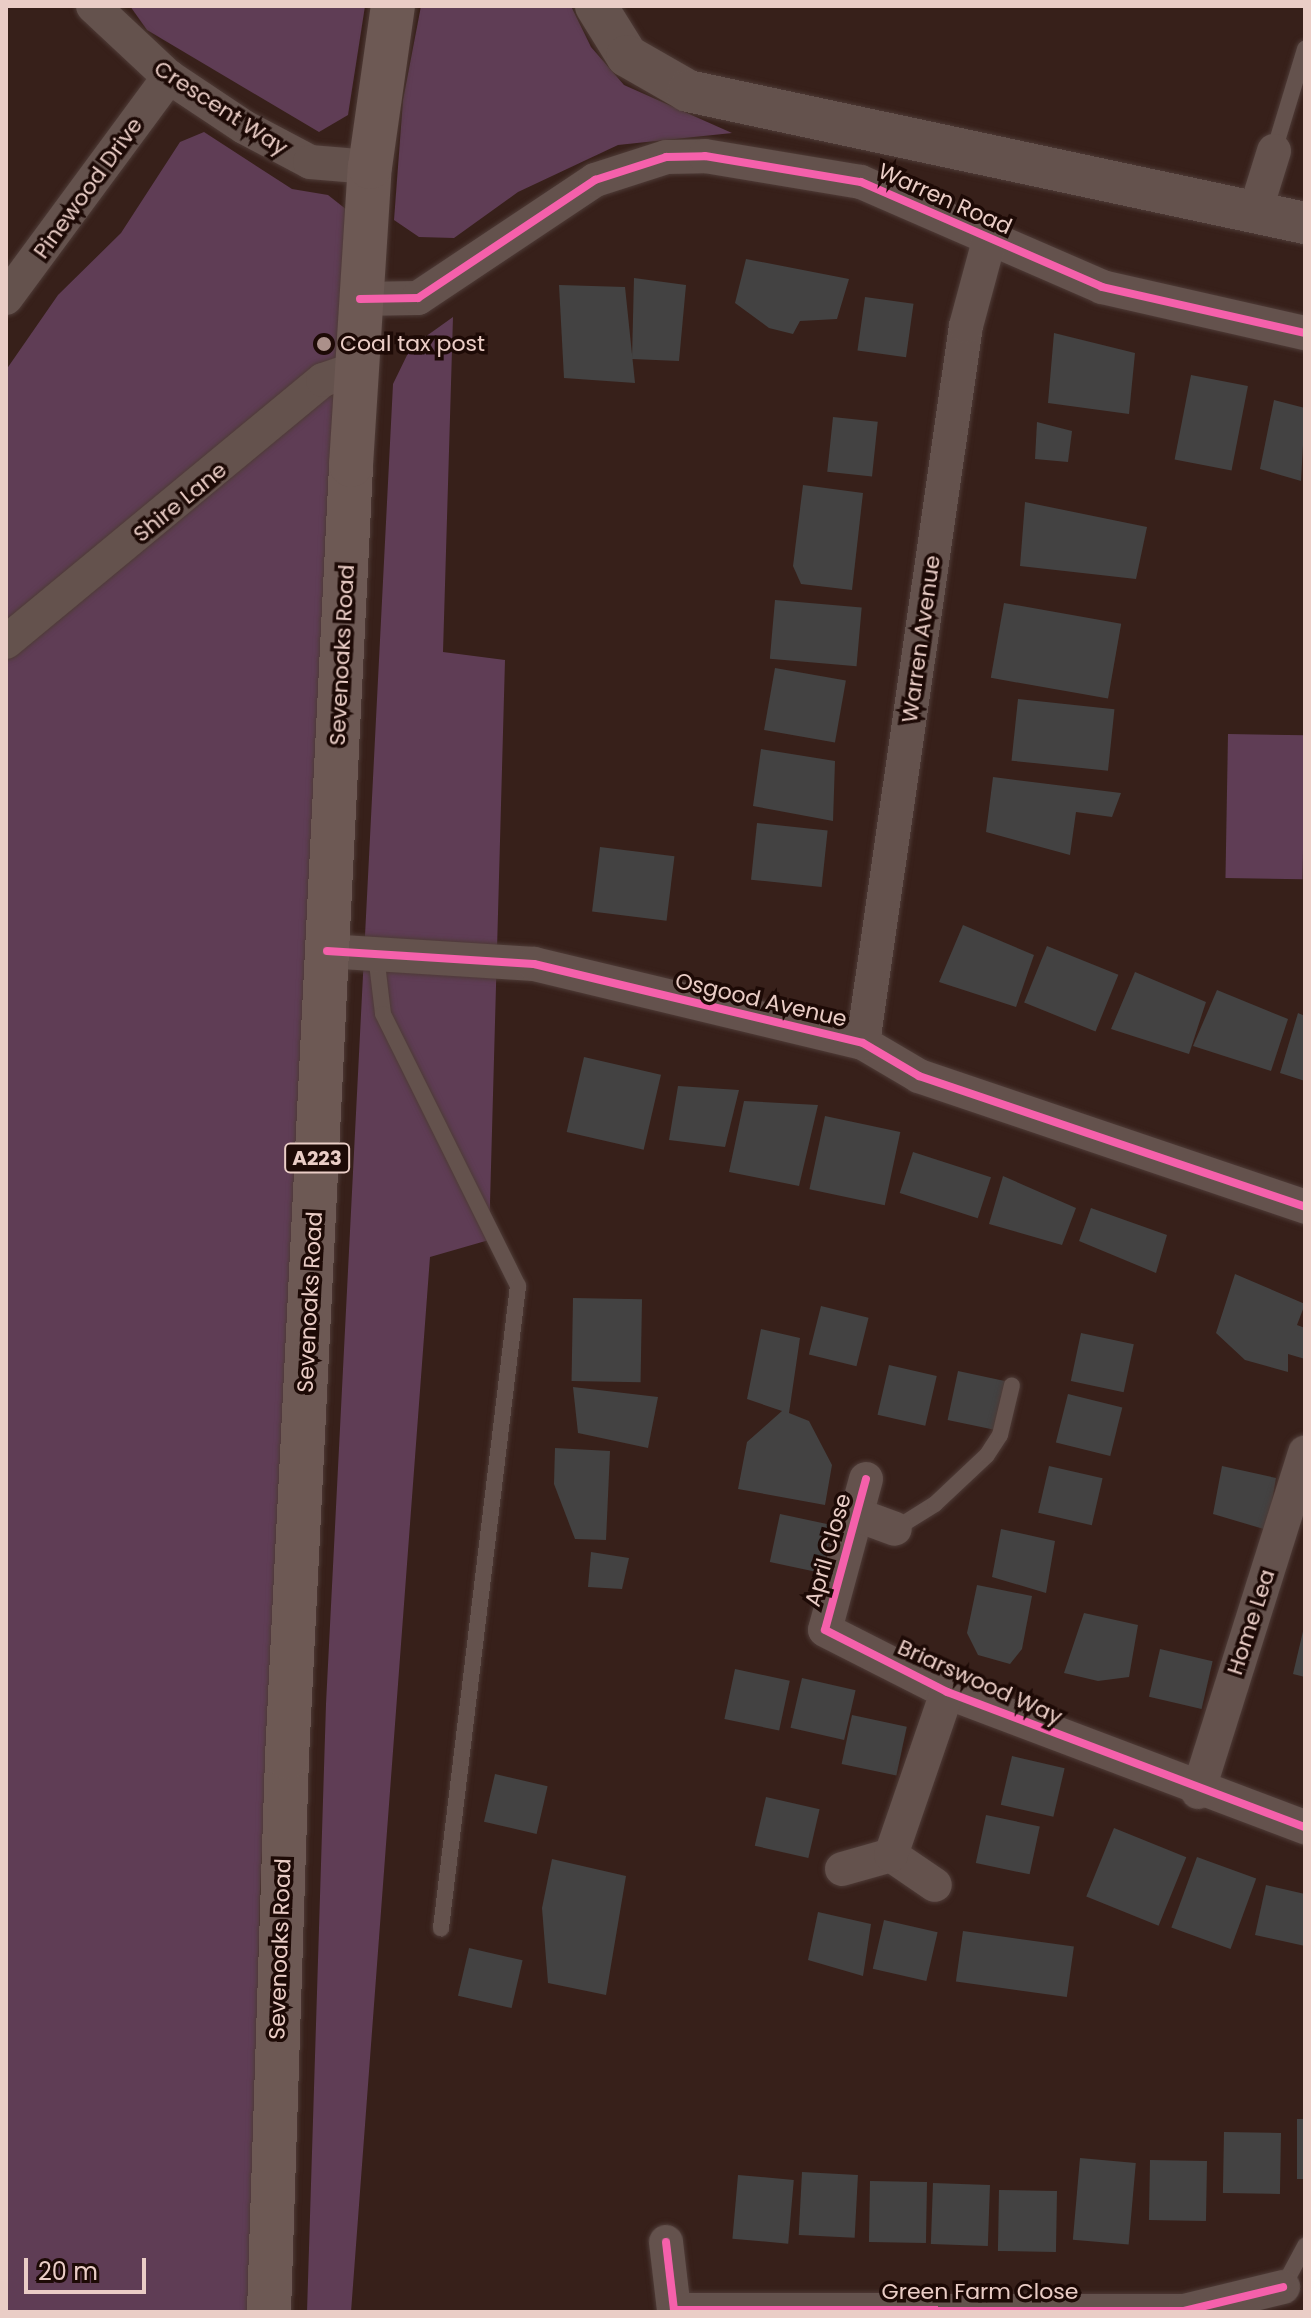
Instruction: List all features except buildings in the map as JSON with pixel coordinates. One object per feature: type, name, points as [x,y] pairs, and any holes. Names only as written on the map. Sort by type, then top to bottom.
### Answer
[{"type":"main road","name":"Sevenoaks Road","points":[[269,2312],[327,951],[360,299],[370,167],[393,6]]},
{"type":"street","name":"Crescent Way","points":[[93,6],[169,77],[295,156],[370,167]]},
{"type":"street","name":"Warren Road","points":[[596,6],[627,56],[688,91],[1305,223]]},
{"type":"street","name":"Pinewood Drive","points":[[6,298],[169,77]]},
{"type":"street","points":[[1255,212],[1274,151]]},
{"type":"street","name":"Warren Road","points":[[360,299],[418,298],[537,213],[595,180],[666,157],[744,158],[823,172],[897,194],[990,237],[1149,301],[1305,333]]},
{"type":"street","name":"Warren Avenue","points":[[863,1043],[966,326],[990,237]]},
{"type":"street","name":"Shire Lane","points":[[6,642],[323,380],[357,368]]},
{"type":"street","name":"Osgood Avenue","points":[[327,951],[534,964],[863,1043],[919,1076],[1305,1207]]},
{"type":"street","name":"Home Lea","points":[[1198,1792],[1305,1452]]},
{"type":"street","name":"April Close","points":[[825,1630],[860,1516],[866,1479]]},
{"type":"street","name":"April Close","points":[[860,1516],[895,1529]]},
{"type":"street","name":"Briarswood Way","points":[[825,1630],[947,1692],[1198,1792],[1305,1827]]},
{"type":"street","points":[[891,1855],[947,1692]]},
{"type":"street","points":[[842,1869],[891,1855]]},
{"type":"street","points":[[891,1855],[935,1885]]},
{"type":"street","name":"Green Farm Close","points":[[666,2242],[674,2311],[1184,2311],[1250,2304],[1283,2287]]},
{"type":"lane","points":[[1274,151],[1305,49]]},
{"type":"lane","points":[[376,955],[383,1014],[518,1286],[441,1928]]},
{"type":"lane","points":[[895,1529],[935,1504],[987,1455],[1012,1385]]},
{"type":"lane","points":[[1283,2287],[1305,2246]]},
{"type":"shaded area","points":[[130,6],[365,6],[348,115],[319,132],[147,30]]},
{"type":"shaded area","points":[[421,6],[571,6],[591,47],[624,85],[732,133],[618,145],[518,192],[454,238],[419,237],[394,220],[403,100]]},
{"type":"shaded area","points":[[204,132],[292,189],[328,195],[347,210],[260,1889],[251,2312],[6,2312],[6,370],[58,295],[121,233],[180,142]]},
{"type":"shaded area","points":[[453,317],[443,652],[505,660],[489,1240],[430,1257],[351,2312],[307,2312],[326,1704],[393,384],[411,347]]},
{"type":"shaded area","points":[[1228,734],[1305,735],[1302,879],[1225,878]]},
{"type":"cycle path","points":[[360,299],[418,298],[595,180],[666,157],[705,156],[861,182],[1102,287],[1305,333]]},
{"type":"cycle path","points":[[327,951],[534,964],[863,1043],[919,1076],[1305,1207]]},
{"type":"cycle path","points":[[866,1479],[825,1630],[947,1692],[1305,1827]]},
{"type":"cycle path","points":[[666,2242],[674,2310],[1184,2311],[1283,2287]]},
{"type":"place","name":"Coal tax post","points":[[324,344]]}]
